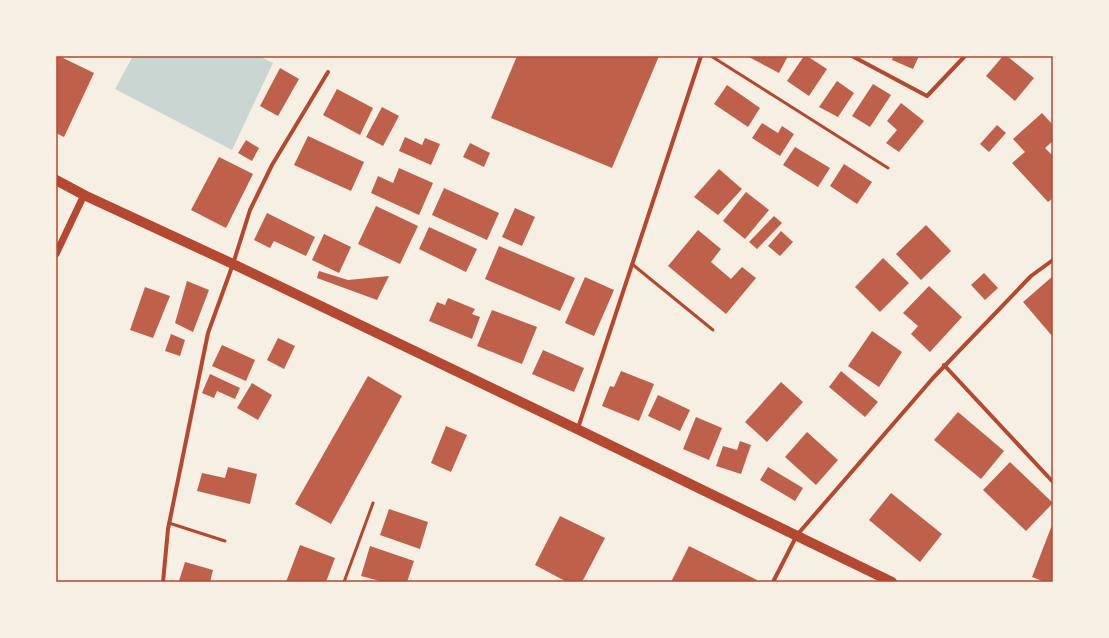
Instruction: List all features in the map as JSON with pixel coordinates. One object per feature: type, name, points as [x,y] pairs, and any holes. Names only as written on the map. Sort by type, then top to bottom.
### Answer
[{"type":"main road","points":[[56,180],[84,195],[233,264],[892,582]]},
{"type":"street","points":[[577,429],[701,56]]},
{"type":"street","points":[[852,56],[927,96],[965,56]]},
{"type":"street","points":[[163,582],[169,523],[208,333],[233,264],[250,210],[272,165],[328,72]]},
{"type":"street","points":[[56,254],[84,195]]},
{"type":"street","points":[[773,582],[797,536],[933,378],[1030,276],[1053,260]]},
{"type":"street","points":[[944,366],[1053,482]]},
{"type":"lane","points":[[711,56],[888,168]]},
{"type":"lane","points":[[632,264],[713,330]]},
{"type":"lane","points":[[344,582],[373,503]]},
{"type":"lane","points":[[169,523],[225,541]]},
{"type":"shaded area","points":[[133,56],[259,56],[273,63],[232,150],[115,89]]},
{"type":"building","points":[[56,56],[59,56],[94,73],[64,137],[56,133]]},
{"type":"building","points":[[517,56],[659,56],[612,168],[491,118]]},
{"type":"building","points":[[747,56],[788,56],[779,73]]},
{"type":"building","points":[[804,56],[807,56],[827,69],[809,96],[787,81]]},
{"type":"building","points":[[893,56],[919,56],[913,69],[892,60]]},
{"type":"building","points":[[1003,56],[1007,56],[1034,78],[1015,101],[986,76]]},
{"type":"building","points":[[280,68],[299,79],[278,116],[260,106]]},
{"type":"building","points":[[837,81],[854,93],[838,117],[819,107]]},
{"type":"building","points":[[873,84],[891,95],[870,127],[852,116]]},
{"type":"building","points":[[727,85],[760,108],[748,127],[714,104]]},
{"type":"building","points":[[337,89],[373,108],[360,135],[323,115]]},
{"type":"building","points":[[901,103],[924,121],[899,152],[886,143],[897,130],[887,121]]},
{"type":"building","points":[[382,107],[399,116],[383,146],[366,137]]},
{"type":"building","points":[[1042,113],[1053,125],[1053,141],[1045,148],[1053,156],[1053,198],[1048,202],[1012,163],[1025,152],[1013,139]]},
{"type":"building","points":[[762,123],[778,133],[782,126],[794,134],[780,156],[752,138]]},
{"type":"building","points":[[997,125],[1006,133],[989,152],[980,144]]},
{"type":"building","points":[[308,136],[364,162],[351,191],[294,165]]},
{"type":"building","points":[[405,137],[422,145],[425,138],[440,144],[431,165],[399,151]]},
{"type":"building","points":[[246,140],[259,148],[252,161],[238,153]]},
{"type":"building","points":[[470,143],[490,153],[484,167],[463,157]]},
{"type":"building","points":[[795,147],[830,168],[818,187],[783,165]]},
{"type":"building","points":[[219,157],[253,174],[226,228],[191,210]]},
{"type":"building","points":[[844,164],[872,182],[857,204],[830,186]]},
{"type":"building","points":[[399,168],[433,183],[419,215],[371,193],[378,176],[393,183]]},
{"type":"building","points":[[719,169],[742,189],[718,215],[694,197]]},
{"type":"building","points":[[444,188],[499,213],[487,240],[432,215]]},
{"type":"building","points":[[746,192],[769,210],[745,239],[723,221]]},
{"type":"building","points":[[376,206],[418,226],[400,264],[358,244]]},
{"type":"building","points":[[515,208],[535,217],[522,246],[502,237]]},
{"type":"building","points":[[267,213],[315,237],[306,256],[274,241],[270,248],[254,240]]},
{"type":"building","points":[[774,216],[782,223],[757,249],[749,242]]},
{"type":"building","points":[[926,225],[951,251],[921,280],[896,254]]},
{"type":"building","points":[[429,227],[477,249],[466,272],[419,249]]},
{"type":"building","points":[[698,230],[721,249],[711,262],[731,279],[742,267],[756,278],[726,314],[668,266]]},
{"type":"building","points":[[781,231],[793,242],[780,256],[768,246]]},
{"type":"building","points":[[324,234],[351,247],[339,273],[312,260]]},
{"type":"building","points":[[499,246],[575,278],[560,311],[485,279]]},
{"type":"building","points":[[883,258],[909,283],[880,312],[855,287]]},
{"type":"building","points":[[319,271],[348,280],[389,276],[377,300],[317,278]]},
{"type":"building","points":[[984,273],[998,288],[985,300],[971,285]]},
{"type":"building","points":[[1053,276],[1053,337],[1023,302]]},
{"type":"building","points":[[585,277],[614,290],[594,336],[565,323]]},
{"type":"building","points":[[187,281],[209,290],[193,332],[175,323]]},
{"type":"building","points":[[929,286],[962,317],[930,352],[911,334],[918,326],[903,313]]},
{"type":"building","points":[[145,287],[170,296],[153,338],[130,330]]},
{"type":"building","points":[[448,298],[475,309],[472,314],[480,317],[472,339],[429,321],[437,302],[445,305]]},
{"type":"building","points":[[492,310],[537,327],[522,364],[477,346]]},
{"type":"building","points":[[872,331],[902,352],[879,387],[848,366]]},
{"type":"building","points":[[171,334],[185,340],[180,356],[165,351]]},
{"type":"building","points":[[278,338],[295,346],[284,369],[267,360]]},
{"type":"building","points":[[222,345],[255,360],[246,381],[212,366]]},
{"type":"building","points":[[543,350],[584,368],[574,392],[532,374]]},
{"type":"building","points":[[621,371],[654,384],[639,421],[602,406],[610,386],[614,387]]},
{"type":"building","points":[[841,371],[878,402],[865,417],[829,387]]},
{"type":"building","points":[[210,374],[240,388],[235,399],[217,391],[214,398],[202,393]]},
{"type":"building","points":[[368,376],[402,396],[331,524],[295,504]]},
{"type":"building","points":[[781,382],[803,402],[767,442],[745,422]]},
{"type":"building","points":[[252,383],[272,395],[258,420],[237,408]]},
{"type":"building","points":[[658,395],[690,410],[680,431],[648,416]]},
{"type":"building","points":[[958,412],[1004,451],[981,479],[934,440]]},
{"type":"building","points":[[696,417],[722,428],[709,460],[683,449]]},
{"type":"building","points":[[446,426],[467,435],[451,472],[431,463]]},
{"type":"building","points":[[807,432],[838,460],[816,485],[785,457]]},
{"type":"building","points":[[740,441],[751,445],[741,474],[716,466],[723,446],[737,450]]},
{"type":"building","points":[[1010,462],[1053,503],[1026,531],[983,490]]},
{"type":"building","points":[[228,467],[257,474],[250,504],[197,491],[202,473],[225,478]]},
{"type":"building","points":[[768,467],[803,488],[795,501],[760,480]]},
{"type":"building","points":[[891,493],[942,534],[920,562],[869,520]]},
{"type":"building","points":[[389,509],[428,522],[420,549],[380,535]]},
{"type":"building","points":[[560,516],[605,538],[582,582],[567,582],[535,565]]},
{"type":"building","points":[[1052,525],[1053,582],[1045,582],[1032,577]]},
{"type":"building","points":[[300,545],[335,558],[326,582],[286,582]]},
{"type":"building","points":[[370,546],[414,561],[407,582],[384,582],[361,576]]},
{"type":"building","points":[[689,546],[757,580],[757,582],[671,582]]},
{"type":"building","points":[[185,562],[213,570],[210,582],[179,581]]}]
